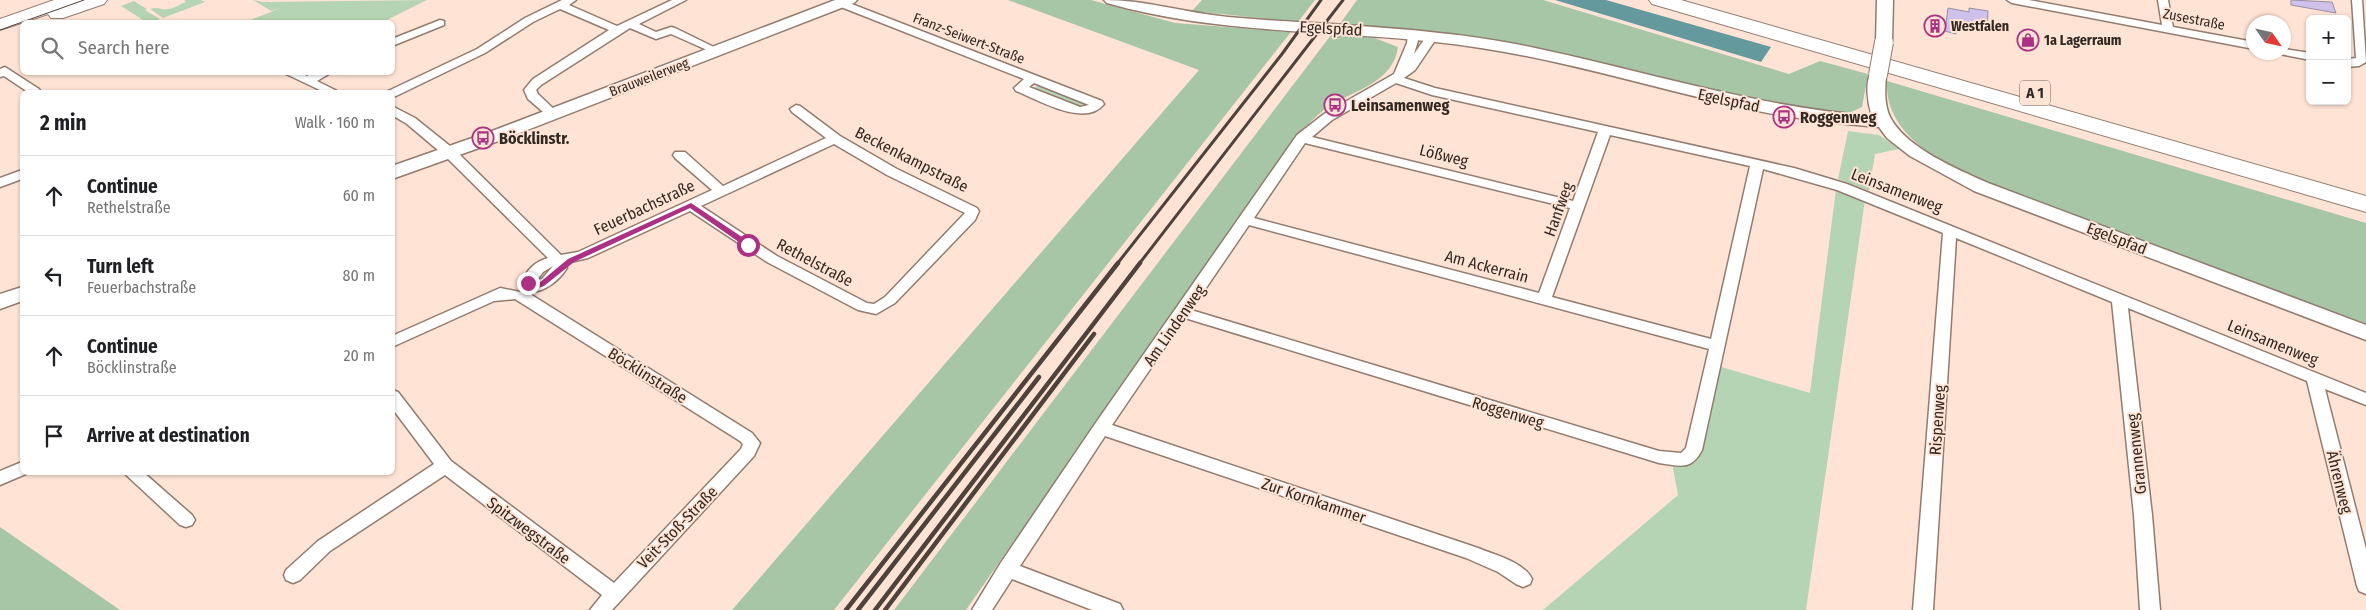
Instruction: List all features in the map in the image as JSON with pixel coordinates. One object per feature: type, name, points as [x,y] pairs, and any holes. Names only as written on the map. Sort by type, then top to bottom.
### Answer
[{"type":"highway","name":"A 1","points":[[1660,0],[2366,204]]},
{"type":"highway","name":"A 1","points":[[1703,0],[2366,189]]},
{"type":"main road","points":[[0,25],[71,0]]},
{"type":"main road","points":[[40,20],[98,0]]},
{"type":"main road","points":[[0,35],[20,28]]},
{"type":"street","points":[[553,114],[532,96],[530,90],[537,82],[617,30],[681,0]]},
{"type":"street","name":"Egelspfad","points":[[1112,0],[1145,10],[1200,20],[1370,30],[1432,36],[1519,50],[1790,113],[1885,122],[1923,157],[1981,187],[2366,333]]},
{"type":"street","points":[[1885,0],[1884,42],[1878,74],[1878,102],[1885,122]]},
{"type":"street","name":"Zusestraße","points":[[2012,0],[2246,45]]},
{"type":"street","points":[[2163,0],[2168,30]]},
{"type":"street","points":[[2351,63],[2356,63],[2362,59],[2357,0]]},
{"type":"street","points":[[395,92],[481,51],[529,20],[564,2],[617,30]]},
{"type":"street","name":"Brauweilerweg","points":[[395,172],[450,153],[844,2]]},
{"type":"street","name":"Franz-Seiwert-Straße","points":[[844,2],[1098,104],[1088,111],[1078,111],[1020,88],[1032,79]]},
{"type":"street","points":[[395,41],[435,20],[452,29]]},
{"type":"street","points":[[630,24],[656,36],[671,30],[716,50]]},
{"type":"street","points":[[1397,76],[1413,42],[1414,34]]},
{"type":"street","name":"Am Lindenweg","points":[[982,610],[1007,569],[1101,428],[1248,220],[1302,138],[1328,116],[1411,66],[1432,36]]},
{"type":"street","points":[[2291,53],[2306,55]]},
{"type":"street","points":[[0,73],[5,72],[32,90]]},
{"type":"street","points":[[294,75],[328,90]]},
{"type":"street","points":[[307,81],[320,75]]},
{"type":"street","name":"Leinsamenweg","points":[[1397,76],[1432,91],[1757,164],[1842,186],[2366,399]]},
{"type":"street","points":[[796,109],[835,139]]},
{"type":"street","points":[[395,112],[411,121],[450,153],[544,246],[553,272],[542,294],[540,302],[543,308]]},
{"type":"street","name":"Hanfweg","points":[[1544,299],[1605,130]]},
{"type":"street","name":"Lößweg","points":[[1302,138],[1577,206]]},
{"type":"street","name":"Feuerbachstraße","points":[[553,272],[571,261],[835,139]]},
{"type":"street","name":"Beckenkampstraße","points":[[835,139],[892,172],[972,211],[970,217],[890,300],[876,309]]},
{"type":"street","name":"Feuerbachstraße","points":[[680,155],[721,191]]},
{"type":"street","name":"Roggenweg","points":[[1182,312],[1678,461],[1690,456],[1694,450],[1757,164]]},
{"type":"street","points":[[0,183],[20,175]]},
{"type":"street","name":"Rethelstraße","points":[[691,205],[772,259],[863,307],[876,309]]},
{"type":"street","name":"Am Ackerrain","points":[[1248,220],[1718,346]]},
{"type":"street","name":"Rispenweg","points":[[1923,610],[1950,229]]},
{"type":"street","points":[[528,299],[532,276],[545,253],[544,246]]},
{"type":"street","points":[[395,341],[532,276],[546,262],[553,272]]},
{"type":"street","points":[[532,276],[535,286],[553,272]]},
{"type":"street","name":"Böcklinstraße","points":[[491,297],[515,294],[528,299],[752,442]]},
{"type":"street","points":[[0,302],[20,295]]},
{"type":"street","name":"Grannenweg","points":[[2119,298],[2143,515],[2150,610]]},
{"type":"street","name":"Ährenweg","points":[[2314,377],[2366,586]]},
{"type":"street","name":"Spitzwegstraße","points":[[395,400],[444,466],[613,593]]},
{"type":"street","name":"Zur Kornkammer","points":[[1101,428],[1472,553],[1505,567],[1523,579]]},
{"type":"street","name":"Veit-Stoß-Straße","points":[[600,610],[613,593],[748,452],[752,442]]},
{"type":"street","points":[[293,575],[324,546],[444,466]]},
{"type":"street","points":[[0,478],[20,469]]},
{"type":"street","points":[[134,475],[186,520]]},
{"type":"street","points":[[1007,569],[1113,610]]},
{"type":"green space","points":[[184,0],[201,0],[205,2],[163,18],[150,9],[176,7],[186,2]]},
{"type":"green space","points":[[253,0],[264,2],[427,0],[387,20],[250,20],[281,8],[271,11]]},
{"type":"green space","points":[[1008,0],[1091,0],[1175,23],[1291,32],[834,610],[732,610],[1199,70]]},
{"type":"green space","points":[[1202,0],[1315,0],[1298,22],[1192,11]]},
{"type":"green space","points":[[1357,0],[1543,0],[1789,74],[1820,61],[1868,74],[1862,107],[1847,114],[1749,102],[1482,38],[1428,31],[1339,25]]},
{"type":"green space","points":[[134,1],[160,19],[143,20],[121,6]]},
{"type":"green space","points":[[1331,35],[1372,37],[1398,47],[1395,59],[1389,69],[1372,84],[1326,108],[1296,136],[966,610],[894,610]]},
{"type":"green space","points":[[1887,81],[2366,223],[2366,329],[2007,194],[1948,165],[1912,138],[1898,122],[1889,103]]},
{"type":"green space","points":[[1038,86],[1084,104],[1077,106],[1036,90],[1035,87]]},
{"type":"green space","points":[[1848,131],[1879,135],[1899,149],[1875,154],[1869,191],[1838,179]]},
{"type":"green space","points":[[1836,189],[1865,200],[1806,610],[1543,610],[1678,495],[1672,463],[1686,464],[1718,366],[1810,393]]},
{"type":"green space","points":[[0,527],[120,610],[0,610]]},
{"type":"water","points":[[1555,0],[1606,0],[1771,47],[1761,62]]},
{"type":"building","points":[[2291,0],[2332,2],[2336,13],[2291,5]]},
{"type":"building","points":[[1948,8],[1969,12],[1969,8],[1988,11],[1987,29],[1957,23],[1956,34],[1945,31]]},
{"type":"tram line","points":[[28,20],[84,0]]},
{"type":"tram line","points":[[0,30],[20,23]]},
{"type":"railway","points":[[1117,264],[1282,54],[1321,0]]},
{"type":"railway","points":[[1139,264],[1343,0]]},
{"type":"railway","points":[[846,610],[1118,263]]},
{"type":"railway","points":[[875,610],[1140,263]]},
{"type":"railway","points":[[885,610],[1094,334]]},
{"type":"railway","points":[[858,610],[1039,377]]},
{"type":"place","name":"Westfalen","points":[[1935,26]]},
{"type":"place","name":"1a Lagerraum","points":[[2028,40]]},
{"type":"place","name":"Leinsamenweg","points":[[1335,105]]},
{"type":"place","name":"Roggenweg","points":[[1784,117]]},
{"type":"place","name":"Böcklinstr.","points":[[483,138]]},
{"type":"route","points":[[528,283],[535,286],[542,285],[571,261],[691,205],[748,245]]}]
